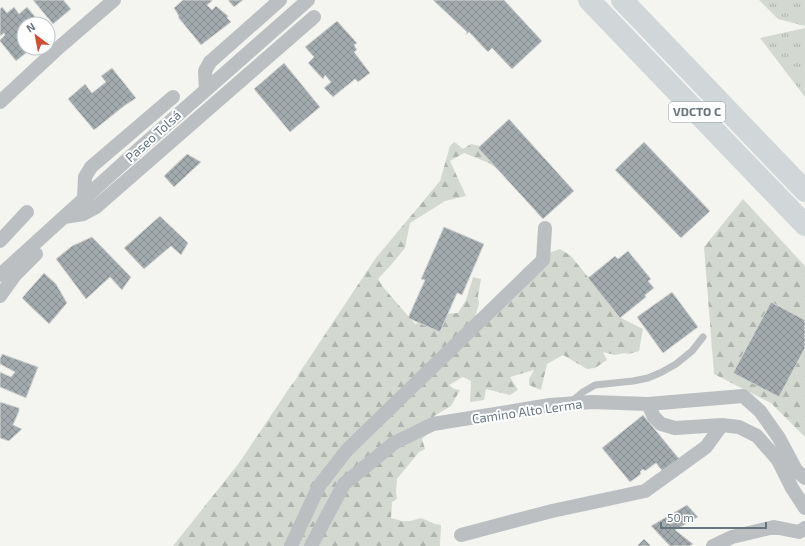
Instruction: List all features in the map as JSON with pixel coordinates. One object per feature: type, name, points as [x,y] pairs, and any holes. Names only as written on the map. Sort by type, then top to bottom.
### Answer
[{"type":"highway","name":"VDCTO C","points":[[589,0],[805,225]]},
{"type":"highway","name":"VDCTO C","points":[[622,0],[805,191]]},
{"type":"street","points":[[0,102],[56,50],[114,0]]},
{"type":"street","points":[[206,90],[205,71],[210,62],[280,0]]},
{"type":"street","name":"Paseo Tolsá","points":[[0,275],[140,148],[308,0]]},
{"type":"street","points":[[63,217],[83,214],[96,206],[314,17]]},
{"type":"street","points":[[84,198],[85,176],[91,167],[173,97]]},
{"type":"street","points":[[0,241],[27,212]]},
{"type":"street","points":[[291,546],[319,486],[347,450],[543,260],[545,228]]},
{"type":"street","points":[[0,296],[15,275],[54,235]]},
{"type":"street","name":"Camino Alto Lerma","points":[[311,546],[344,484],[394,443],[433,424],[550,405],[592,402],[648,404],[743,396],[760,411],[779,438],[796,470],[805,478]]},
{"type":"street","points":[[648,404],[654,417],[661,424],[675,428],[722,425],[739,427],[757,436],[778,460],[792,488],[805,508]]},
{"type":"street","points":[[461,535],[552,511],[645,491],[706,447],[722,425]]},
{"type":"street","points":[[299,546],[325,520]]},
{"type":"street","points":[[713,546],[732,537],[774,527],[800,532],[805,528]]},
{"type":"lane","points":[[570,403],[583,392],[596,386],[648,378],[662,372],[676,364],[692,351],[703,337]]},
{"type":"green space","points":[[759,0],[805,0],[805,26],[778,19]]},
{"type":"green space","points":[[805,28],[805,97],[760,38]]},
{"type":"green space","points":[[454,142],[463,149],[471,144],[490,148],[500,171],[489,163],[464,153],[450,161],[466,196],[445,201],[410,223],[405,248],[378,279],[383,287],[415,324],[444,314],[458,313],[466,300],[473,277],[481,279],[478,296],[479,304],[474,320],[520,281],[523,269],[543,255],[560,249],[571,256],[621,318],[643,329],[639,351],[629,354],[625,353],[615,355],[603,352],[607,360],[595,368],[587,369],[563,355],[547,364],[541,390],[529,385],[529,379],[534,370],[510,377],[518,390],[510,395],[486,389],[484,400],[470,402],[471,381],[463,377],[449,385],[454,389],[460,390],[451,406],[434,416],[432,429],[422,439],[425,449],[419,452],[397,479],[397,499],[392,502],[391,518],[402,521],[410,521],[421,518],[441,525],[440,546],[173,546],[239,463],[375,259],[440,181],[450,146]]},
{"type":"green space","points":[[743,199],[805,266],[805,437],[771,403],[714,374],[704,247]]},
{"type":"building","points":[[33,0],[64,0],[71,9],[56,22],[56,16],[46,16]]},
{"type":"building","points":[[183,0],[212,0],[207,5],[212,10],[216,6],[228,16],[227,18],[231,22],[201,45],[178,17],[179,16],[174,8]]},
{"type":"building","points":[[228,0],[243,0],[234,7]]},
{"type":"building","points":[[433,0],[504,0],[542,41],[512,69],[492,48],[488,52],[469,32],[466,35],[467,32]]},
{"type":"building","points":[[2,7],[7,13],[14,7],[19,14],[27,7],[34,16],[16,16],[16,56],[22,56],[16,61],[0,41],[5,35],[4,33],[0,36],[0,9]]},
{"type":"building","points":[[337,21],[357,43],[354,45],[357,50],[354,52],[370,73],[358,82],[355,79],[333,97],[324,88],[331,82],[325,75],[323,79],[308,63],[314,57],[305,47]]},
{"type":"building","points":[[284,63],[320,107],[290,132],[254,89]]},
{"type":"building","points":[[112,68],[136,98],[94,130],[68,99],[85,84],[92,93],[106,82],[101,76]]},
{"type":"building","points":[[509,119],[574,191],[543,219],[478,148]]},
{"type":"building","points":[[644,142],[710,211],[681,238],[615,170]]},
{"type":"building","points":[[187,154],[201,162],[174,187],[164,176]]},
{"type":"building","points":[[160,216],[188,243],[181,255],[171,246],[144,269],[124,248]]},
{"type":"building","points":[[444,227],[484,244],[462,295],[457,293],[440,332],[408,318],[425,280],[421,279]]},
{"type":"building","points":[[92,237],[131,277],[122,290],[110,277],[86,299],[56,259],[72,246]]},
{"type":"building","points":[[628,251],[651,279],[648,281],[654,288],[645,295],[646,297],[620,318],[588,278],[615,256],[618,259]]},
{"type":"building","points":[[44,273],[56,284],[67,303],[49,324],[22,298]]},
{"type":"building","points":[[672,292],[698,327],[663,353],[637,317]]},
{"type":"building","points":[[771,302],[805,320],[805,348],[779,397],[733,373]]},
{"type":"building","points":[[2,354],[38,367],[26,398],[0,387],[0,372],[11,377],[15,372],[0,364]]},
{"type":"building","points":[[0,402],[19,408],[13,425],[22,429],[9,441],[0,438]]},
{"type":"building","points":[[643,415],[680,460],[664,473],[656,463],[645,471],[643,469],[640,472],[641,474],[630,482],[602,448]]},
{"type":"building","points":[[687,505],[698,517],[675,530],[693,544],[690,546],[670,546],[651,526]]},
{"type":"building","points":[[644,539],[651,546],[637,546]]}]
